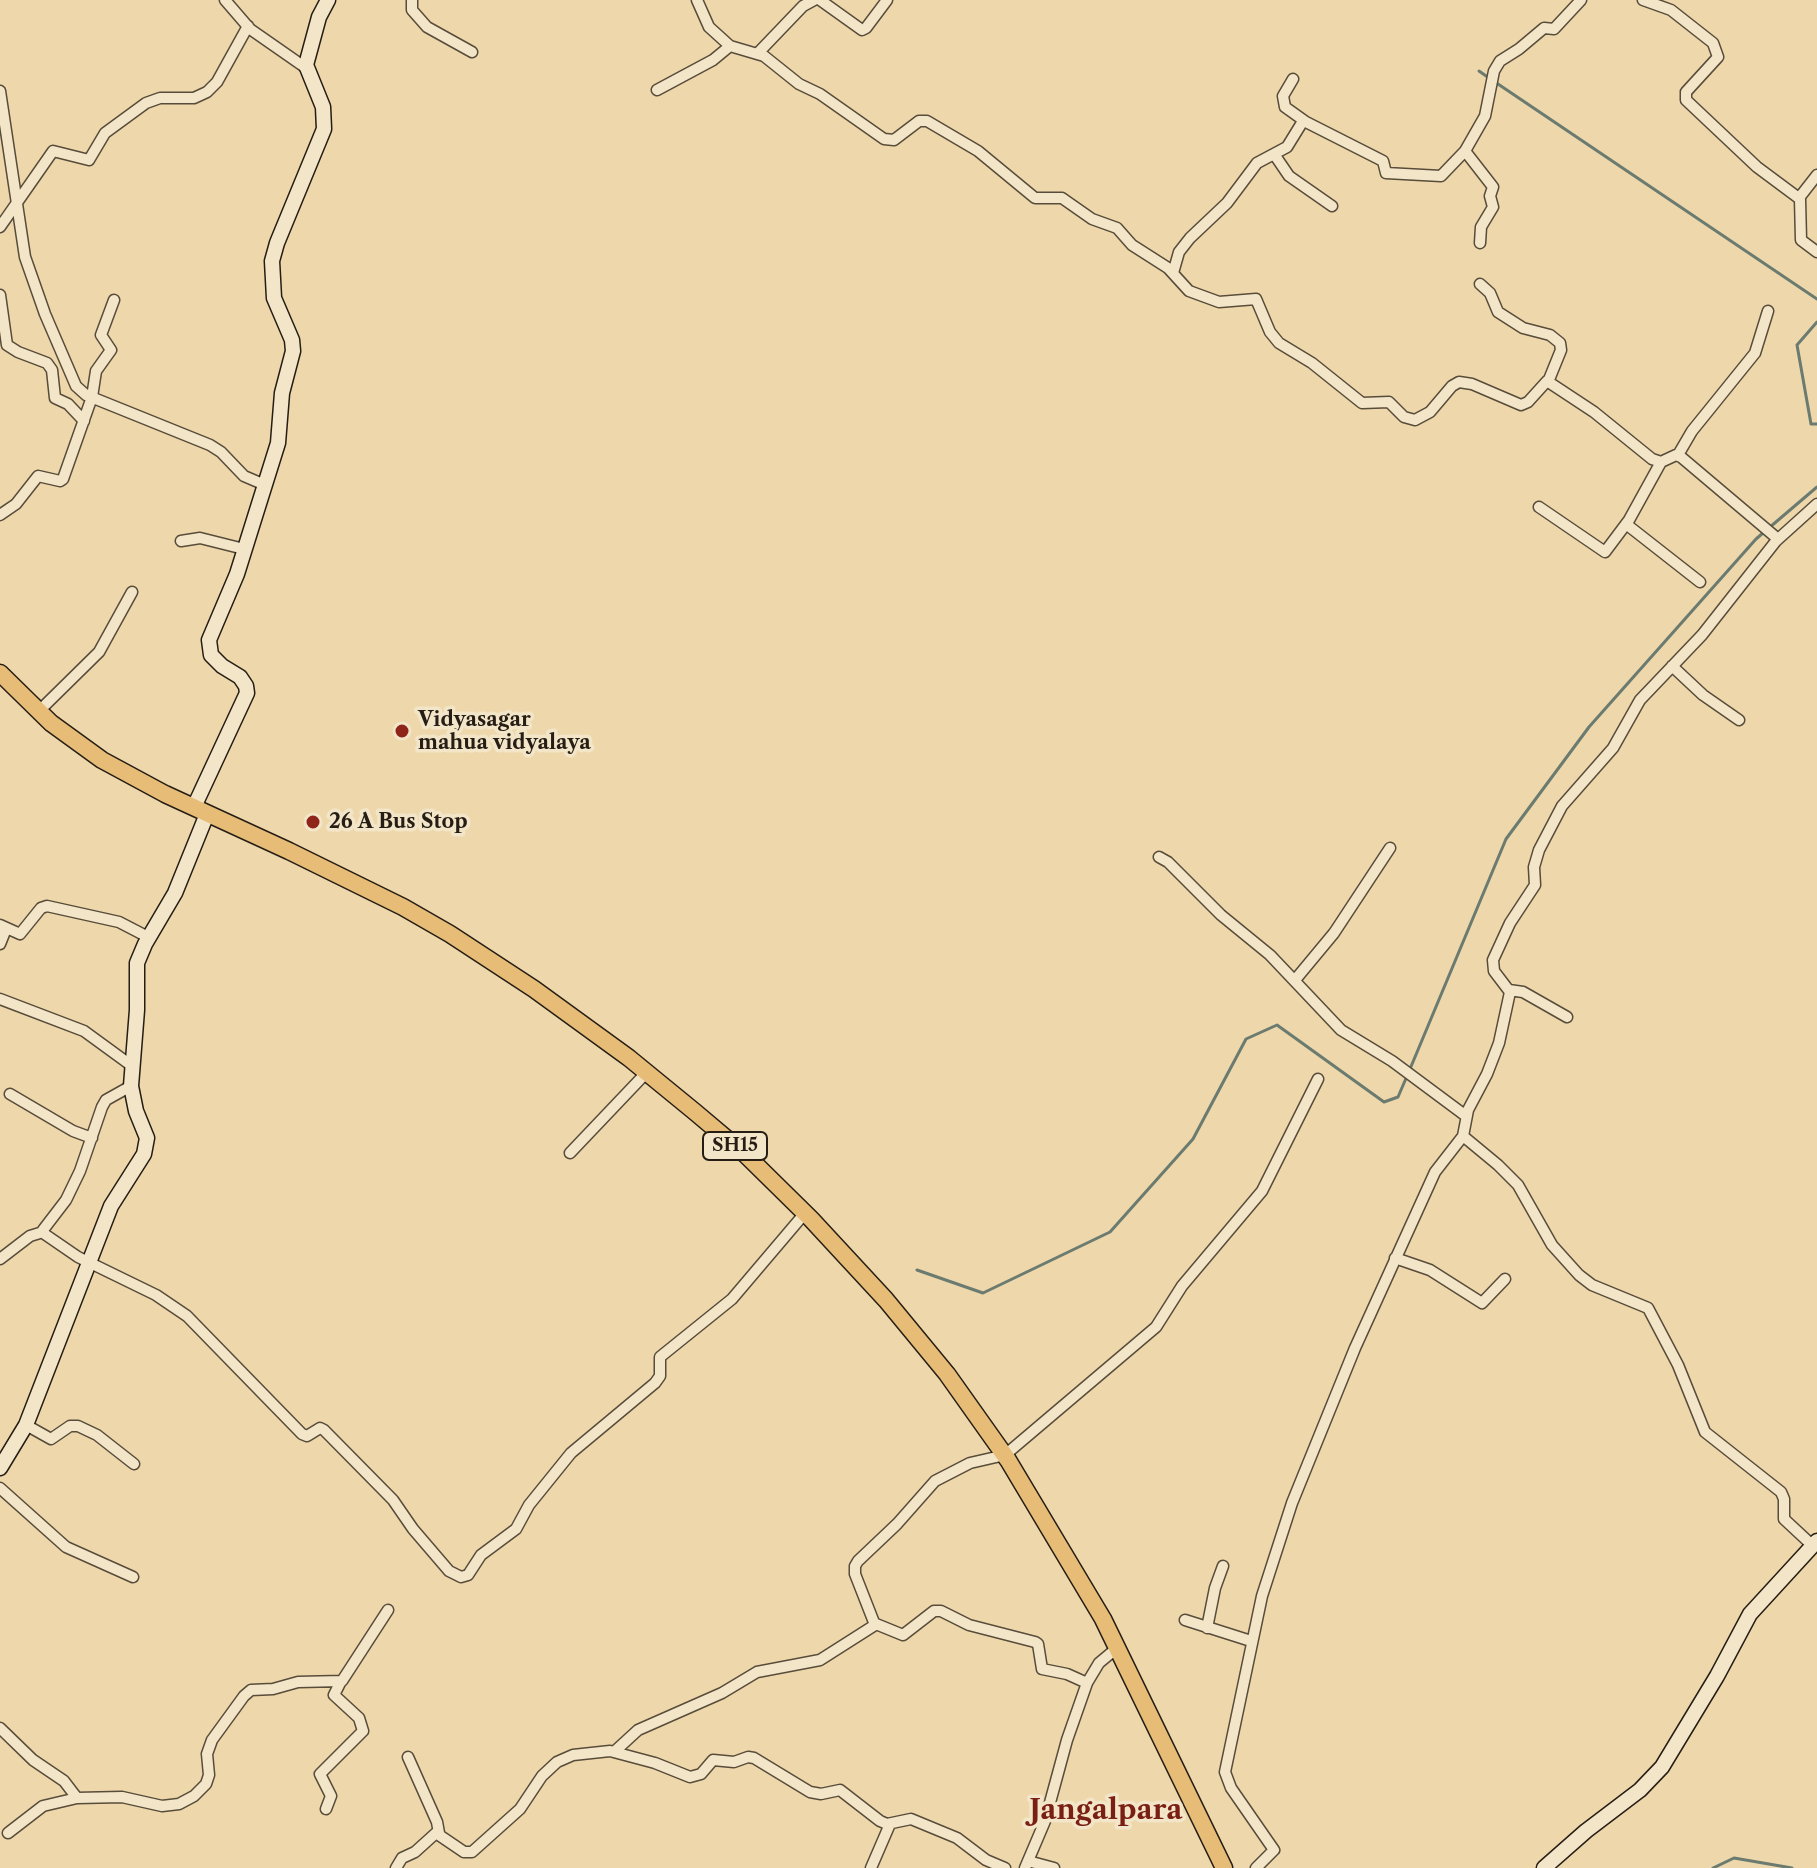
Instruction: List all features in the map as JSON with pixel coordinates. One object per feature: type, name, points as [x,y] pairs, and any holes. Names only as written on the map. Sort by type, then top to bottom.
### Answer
[{"type":"main road","name":"SH15","points":[[0,673],[38,712],[102,760],[356,883],[450,934],[577,1018],[746,1155],[886,1300],[947,1374],[1005,1455],[1066,1554],[1117,1648],[1221,1867]]},
{"type":"street","points":[[0,1468],[26,1425],[111,1206],[146,1147],[147,1138],[136,1111],[131,1086],[137,1010],[136,969],[148,937],[175,893],[200,810],[247,693],[242,678],[215,660],[209,647],[278,443],[282,393],[293,354],[292,340],[274,298],[272,261],[325,124],[323,107],[306,68],[248,26],[225,0]]},
{"type":"street","points":[[306,68],[319,17],[328,0]]},
{"type":"street","points":[[412,0],[412,10],[427,27],[472,52]]},
{"type":"street","points":[[697,0],[709,27],[730,46],[758,53],[771,60],[799,84],[820,94],[887,140],[894,140],[921,120],[933,124],[978,151],[1038,200],[1062,198],[1087,216],[1113,226],[1136,249],[1173,273],[1189,291],[1216,301],[1256,299],[1270,332],[1279,343],[1312,363],[1362,403],[1389,402],[1408,419],[1418,420],[1459,382],[1472,384],[1521,405],[1548,382],[1561,350],[1560,343],[1550,335],[1523,328],[1498,312],[1490,293],[1480,284]]},
{"type":"street","points":[[758,53],[803,6],[817,0],[862,30],[887,0]]},
{"type":"street","points":[[1293,79],[1283,101],[1285,107],[1303,121],[1383,161],[1386,173],[1441,176],[1465,151],[1485,116],[1496,65],[1544,28],[1553,30],[1581,0]]},
{"type":"street","points":[[1643,0],[1671,10],[1713,43],[1718,57],[1686,92],[1686,100],[1757,167],[1799,198]]},
{"type":"street","points":[[0,227],[53,151],[89,160],[105,133],[146,103],[160,98],[194,98],[207,92],[217,82],[248,26]]},
{"type":"street","points":[[657,90],[713,60],[730,46]]},
{"type":"street","points":[[0,91],[25,257],[76,386],[82,393],[210,445],[244,476],[265,485]]},
{"type":"street","points":[[1173,273],[1179,252],[1190,238],[1227,203],[1257,163],[1287,147],[1303,121]]},
{"type":"street","points":[[1465,151],[1493,187],[1490,197],[1493,207],[1481,227],[1480,243]]},
{"type":"street","points":[[1274,154],[1289,176],[1332,206]]},
{"type":"street","points":[[1817,175],[1799,198],[1801,240],[1817,252]]},
{"type":"street","points":[[0,295],[2,335],[7,345],[47,363],[52,370],[55,398],[68,404],[84,421]]},
{"type":"street","points":[[0,515],[16,504],[38,476],[61,481],[92,397],[96,371],[111,350],[101,335],[114,300]]},
{"type":"street","points":[[1539,507],[1604,552],[1626,524],[1661,462],[1678,455],[1692,431],[1755,353],[1768,311]]},
{"type":"street","points":[[1548,382],[1594,412],[1634,446],[1661,462]]},
{"type":"street","points":[[1678,455],[1778,539]]},
{"type":"street","points":[[1256,1868],[1274,1850],[1225,1775],[1251,1641],[1292,1503],[1395,1258],[1435,1172],[1463,1136],[1466,1116],[1499,1043],[1508,1013],[1509,990],[1494,971],[1493,960],[1510,923],[1535,885],[1535,861],[1543,839],[1562,806],[1613,748],[1635,706],[1702,635],[1778,539],[1817,504]]},
{"type":"street","points":[[1626,524],[1700,582]]},
{"type":"street","points":[[181,541],[200,538],[244,549]]},
{"type":"street","points":[[38,712],[99,652],[132,592]]},
{"type":"street","points":[[1672,666],[1703,695],[1739,720]]},
{"type":"street","points":[[1295,980],[1334,933],[1390,848]]},
{"type":"street","points":[[1159,857],[1167,860],[1209,904],[1262,948],[1341,1030],[1392,1061],[1466,1116]]},
{"type":"street","points":[[0,944],[3,927],[20,934],[41,908],[47,906],[119,922],[148,937]]},
{"type":"street","points":[[1509,990],[1523,992],[1567,1017]]},
{"type":"street","points":[[0,999],[84,1031],[132,1066]]},
{"type":"street","points":[[570,1153],[647,1072]]},
{"type":"street","points":[[1087,1683],[1067,1674],[1042,1669],[1036,1642],[969,1625],[941,1611],[934,1611],[903,1635],[876,1624],[855,1574],[856,1564],[935,1481],[970,1463],[1005,1455],[1161,1322],[1182,1286],[1262,1191],[1318,1079]]},
{"type":"street","points":[[0,1259],[30,1236],[43,1232],[66,1200],[80,1171],[106,1100],[131,1086]]},
{"type":"street","points":[[10,1094],[73,1131],[92,1138]]},
{"type":"street","points":[[1463,1136],[1518,1185],[1552,1245],[1579,1275],[1592,1285],[1641,1304],[1651,1312],[1678,1365],[1705,1432],[1775,1486],[1784,1499],[1784,1519],[1815,1543],[1753,1610],[1662,1767],[1640,1790],[1544,1868]]},
{"type":"street","points":[[43,1232],[89,1263],[156,1295],[187,1316],[303,1435],[322,1428],[393,1500],[449,1571],[465,1577],[488,1549],[516,1529],[529,1505],[571,1453],[659,1379],[660,1357],[732,1299],[805,1213]]},
{"type":"street","points":[[1395,1258],[1430,1270],[1484,1303],[1505,1279]]},
{"type":"street","points":[[26,1425],[51,1439],[70,1426],[78,1426],[97,1435],[134,1464]]},
{"type":"street","points":[[0,1488],[66,1547],[133,1577]]},
{"type":"street","points":[[1207,1628],[1223,1566]]},
{"type":"street","points":[[326,1809],[331,1796],[320,1774],[363,1731],[359,1718],[334,1695],[388,1610]]},
{"type":"street","points":[[1185,1620],[1251,1641]]},
{"type":"street","points":[[614,1752],[638,1730],[722,1693],[757,1672],[820,1660],[876,1624]]},
{"type":"street","points":[[1054,1868],[1026,1864],[1045,1821],[1067,1740],[1087,1683],[1099,1663],[1117,1648]]},
{"type":"street","points":[[8,1833],[40,1807],[77,1798],[122,1797],[152,1806],[179,1804],[194,1796],[206,1784],[209,1775],[207,1754],[212,1740],[231,1709],[249,1691],[298,1682],[341,1681]]},
{"type":"street","points":[[0,1728],[33,1760],[64,1781],[77,1798]]},
{"type":"street","points":[[408,1757],[439,1833],[464,1852],[472,1852],[520,1809],[542,1776],[557,1762],[573,1755],[614,1752],[690,1777],[701,1774],[713,1760],[731,1763],[752,1757],[814,1793],[840,1790],[875,1819],[890,1824]]},
{"type":"street","points":[[871,1868],[890,1824],[901,1819],[911,1819],[957,1838],[986,1860],[1005,1868]]},
{"type":"street","points":[[396,1868],[402,1858],[415,1852],[434,1833],[439,1833]]},
{"type":"waterway","points":[[1479,71],[1489,78]]},
{"type":"waterway","points":[[1495,82],[1817,299]]},
{"type":"waterway","points":[[1817,322],[1797,345],[1811,424],[1817,424]]},
{"type":"waterway","points":[[1410,1069],[1506,839],[1589,727],[1756,539],[1817,487]]},
{"type":"waterway","points":[[917,1270],[983,1293],[1110,1232],[1193,1139],[1246,1039],[1277,1025],[1384,1102],[1398,1097],[1407,1076]]},
{"type":"waterway","points":[[1713,1868],[1734,1858],[1792,1868]]},
{"type":"place","name":"Vidyasagar mahua vidyalaya","points":[[402,731]]},
{"type":"place","name":"26 A Bus Stop","points":[[313,822]]},
{"type":"district","name":"Jangalpara","points":[[1106,1811]]}]
